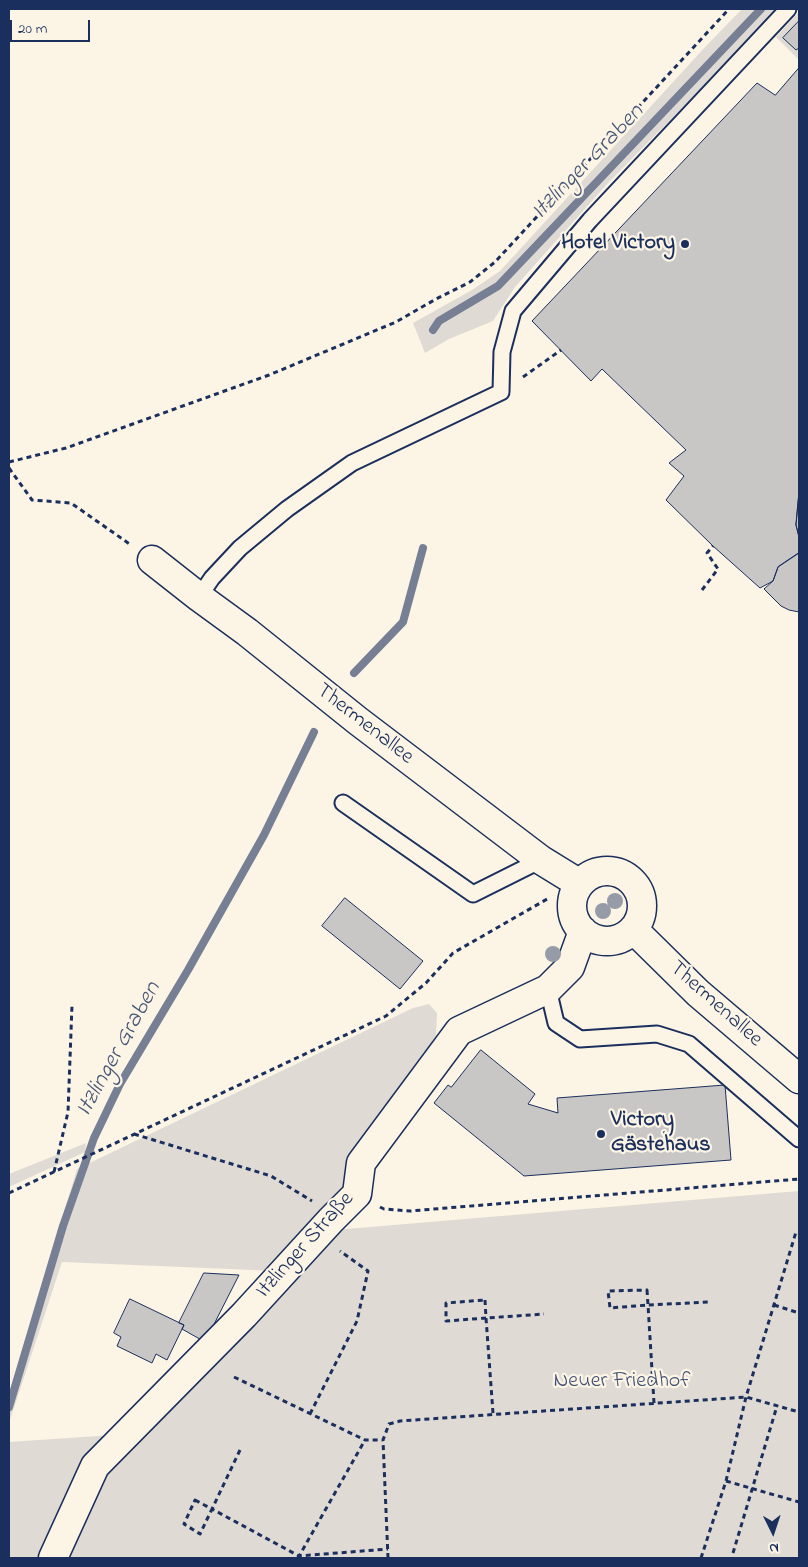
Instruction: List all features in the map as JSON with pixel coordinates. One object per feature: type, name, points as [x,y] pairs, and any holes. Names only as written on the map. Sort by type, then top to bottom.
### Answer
[{"type":"street","name":"Thermenallee","points":[[152,560],[247,632],[358,721],[578,888]]},
{"type":"street","points":[[605,871],[627,877],[635,885],[642,907],[640,919],[634,929],[625,936],[614,940],[592,937],[583,931],[576,922],[572,911],[578,888],[594,874],[605,871]]},
{"type":"street","name":"Thermenallee","points":[[634,929],[698,993],[799,1079]]},
{"type":"street","name":"Itzlinger Straße","points":[[53,1558],[95,1466],[244,1315],[357,1194],[361,1163],[459,1031],[548,989],[570,967],[583,931]]},
{"type":"lane","points":[[199,597],[212,578],[240,548],[287,509],[352,463],[501,392],[502,352],[513,311],[590,220],[788,9]]},
{"type":"lane","points":[[343,803],[473,894],[541,860]]},
{"type":"lane","points":[[548,989],[556,1024],[580,1039],[657,1034],[689,1044],[799,1139]]},
{"type":"path","points":[[9,462],[66,448],[269,375],[396,322],[436,298],[470,282],[495,262],[729,9]]},
{"type":"path","points":[[501,392],[561,350]]},
{"type":"path","points":[[9,468],[32,500],[71,503],[152,560]]},
{"type":"path","points":[[702,590],[718,570],[707,553],[713,546]]},
{"type":"path","points":[[9,1193],[386,1016],[426,983],[453,953],[545,899],[578,888]]},
{"type":"path","points":[[54,1172],[68,1112],[72,1005]]},
{"type":"path","points":[[134,1134],[272,1176],[336,1215]]},
{"type":"path","points":[[357,1194],[384,1209],[410,1211],[799,1179]]},
{"type":"path","points":[[701,1558],[726,1481],[746,1397],[796,1232],[799,1233]]},
{"type":"path","points":[[310,1414],[357,1321],[368,1271],[318,1235]]},
{"type":"path","points":[[654,1402],[648,1306],[647,1290],[608,1291],[610,1308],[648,1306],[709,1302]]},
{"type":"path","points":[[493,1413],[486,1318],[485,1300],[446,1302],[446,1321],[486,1318],[544,1314]]},
{"type":"path","points":[[774,1305],[799,1313]]},
{"type":"path","points":[[234,1377],[366,1440],[382,1440]]},
{"type":"path","points":[[388,1558],[382,1440],[389,1424],[400,1421],[493,1413],[746,1397],[799,1412]]},
{"type":"path","points":[[733,1553],[776,1406]]},
{"type":"path","points":[[299,1557],[366,1440]]},
{"type":"path","points":[[240,1450],[212,1509],[200,1534],[184,1524],[196,1500],[212,1509],[299,1557],[388,1549]]},
{"type":"path","points":[[726,1481],[799,1502]]},
{"type":"green space","points":[[742,9],[776,9],[609,182],[515,287],[493,321],[449,339],[425,353],[413,323],[472,290],[500,271]]},
{"type":"green space","points":[[799,12],[799,60],[776,37]]},
{"type":"green space","points":[[429,1004],[437,1013],[436,1035],[351,1187],[276,1271],[62,1262],[9,1423],[9,1393],[77,1169],[413,1008]]},
{"type":"green space","points":[[86,1143],[85,1152],[9,1187],[9,1174]]},
{"type":"green space","name":"Neuer Friedhof","points":[[799,1191],[799,1558],[65,1558],[107,1468],[334,1230]]},
{"type":"green space","points":[[113,1435],[43,1558],[9,1558],[9,1442]]},
{"type":"building","points":[[799,21],[799,48],[796,50],[783,38]]},
{"type":"building","points":[[799,68],[799,492],[796,525],[799,537],[799,553],[778,567],[773,581],[760,588],[666,500],[684,476],[669,463],[686,450],[602,369],[591,381],[532,321],[757,83],[775,95]]},
{"type":"building","points":[[799,492],[799,537],[796,525]]},
{"type":"building","points":[[799,553],[799,612],[781,606],[764,589],[773,581],[778,567]]},
{"type":"building","points":[[345,898],[423,961],[400,989],[322,926]]},
{"type":"building","name":"Victory Gästehaus","points":[[481,1050],[535,1094],[528,1104],[558,1113],[557,1098],[725,1085],[731,1160],[524,1176],[434,1103],[448,1085],[451,1087]]},
{"type":"building","points":[[204,1273],[239,1275],[205,1342],[182,1329],[184,1325],[179,1323]]},
{"type":"building","points":[[130,1299],[184,1325],[167,1360],[156,1354],[152,1363],[117,1346],[121,1337],[114,1333]]},
{"type":"waterway","name":"Itzlinger Graben","points":[[433,330],[439,321],[498,286],[761,9]]},
{"type":"waterway","name":"Itzlinger Graben","points":[[354,673],[403,622],[423,548]]},
{"type":"waterway","name":"Itzlinger Graben","points":[[9,1407],[63,1226],[94,1138],[120,1084],[188,970],[264,835],[314,732]]},
{"type":"place","name":"Hotel Victory","points":[[685,244]]},
{"type":"place","name":"Victory Gästehaus","points":[[601,1134]]}]
